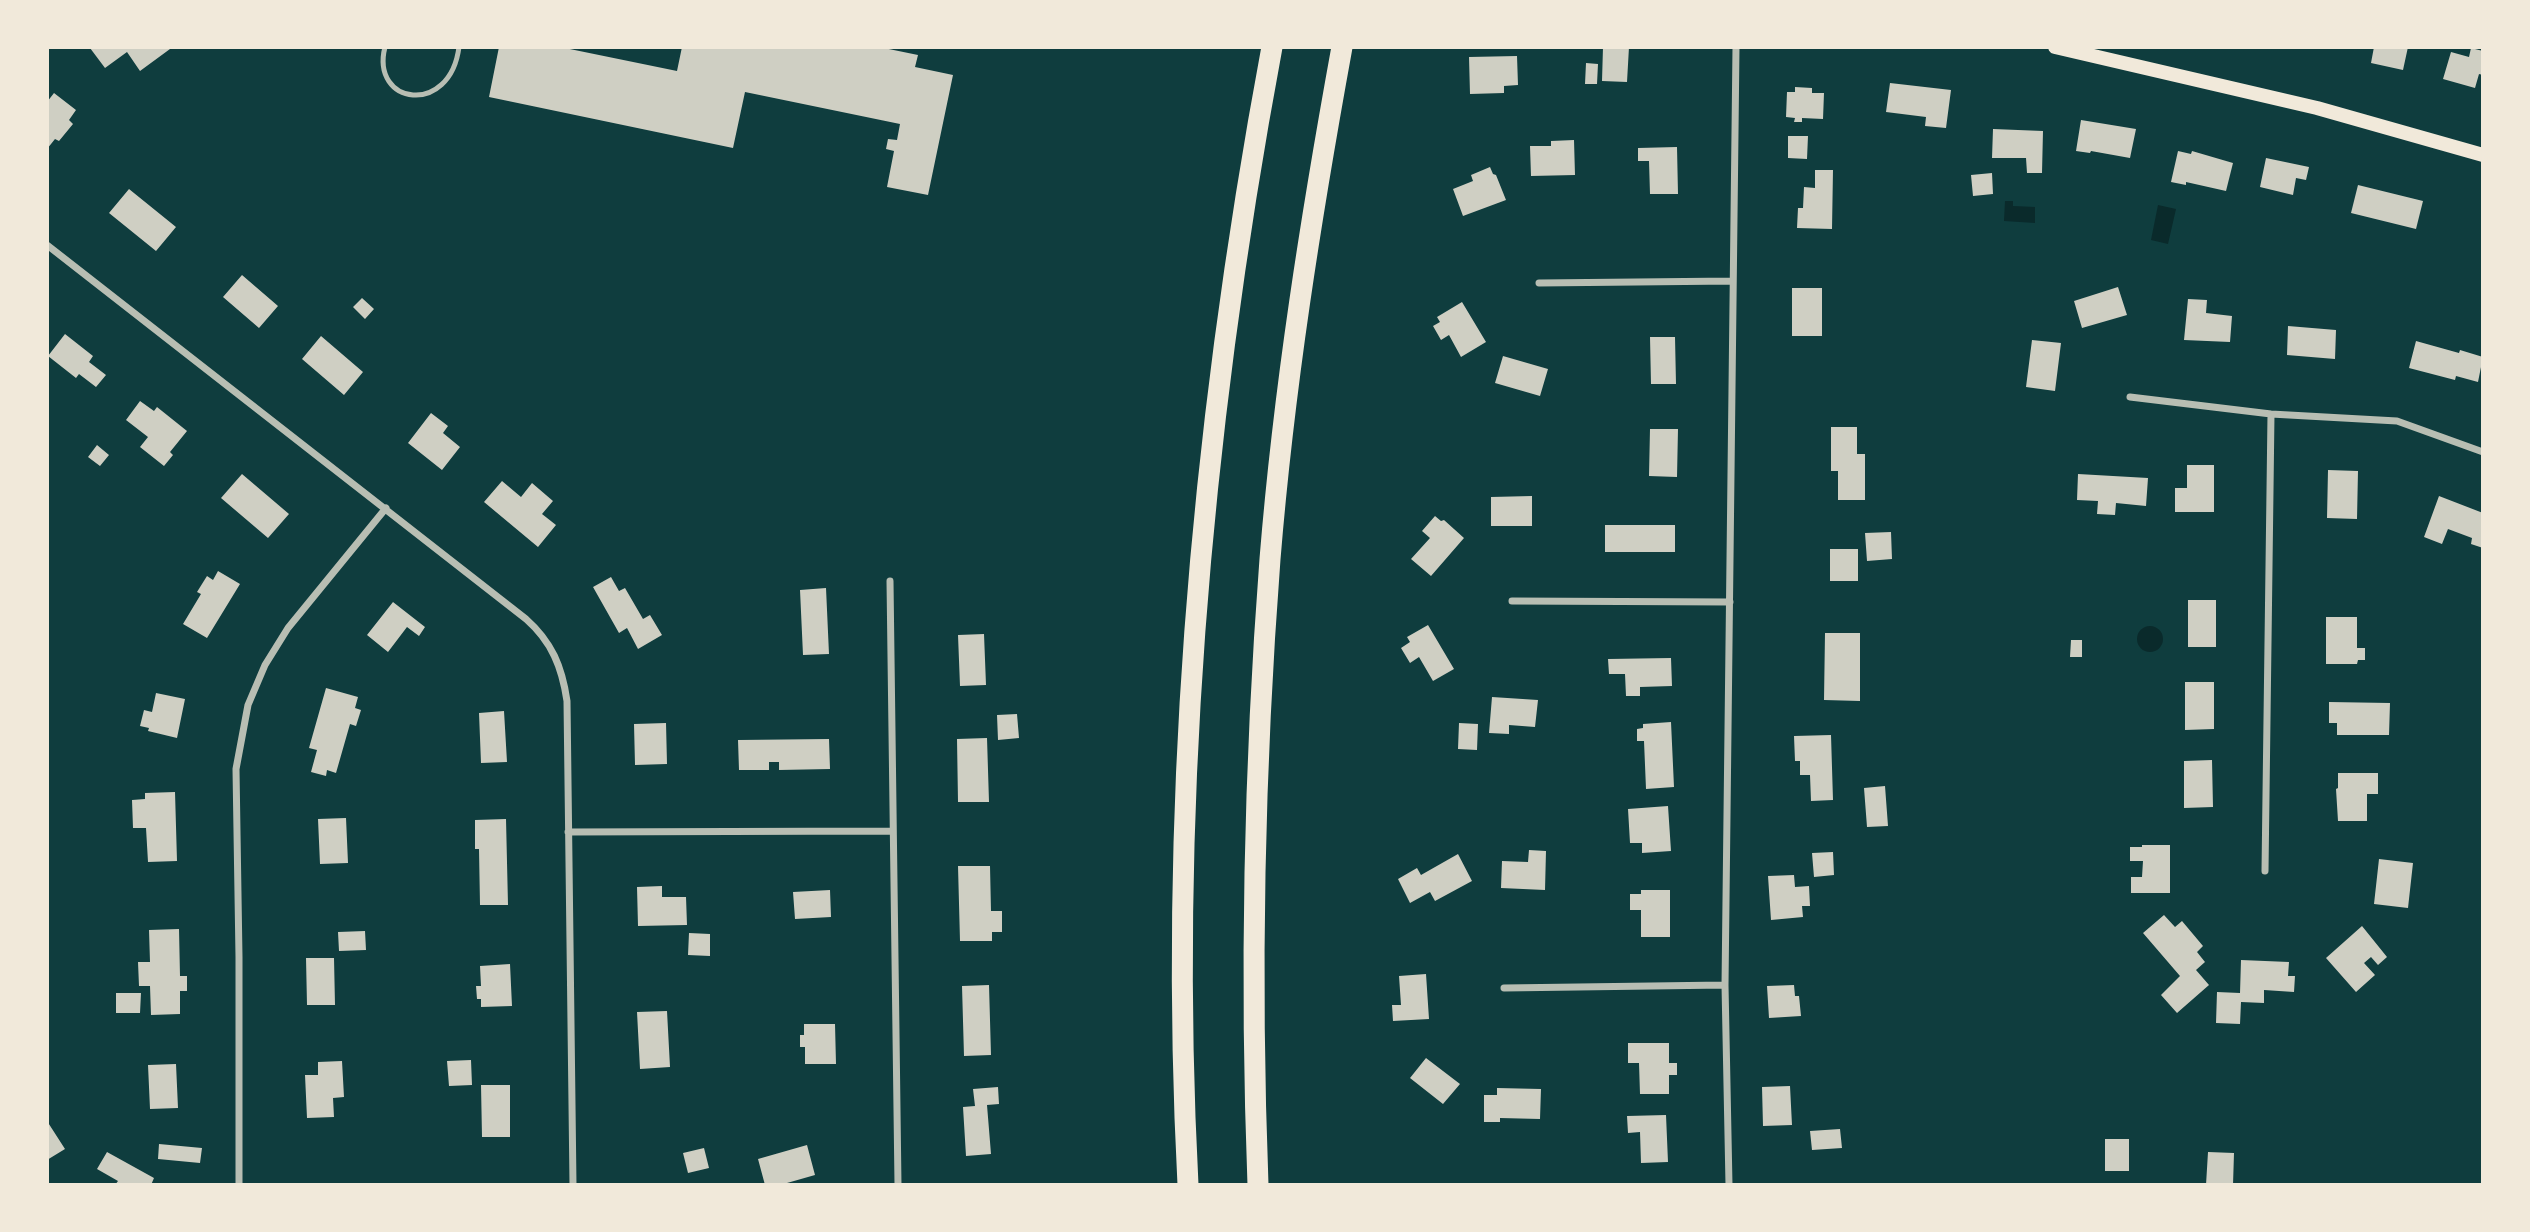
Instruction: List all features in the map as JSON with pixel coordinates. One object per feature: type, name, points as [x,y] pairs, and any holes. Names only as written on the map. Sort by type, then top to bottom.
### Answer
[{"type":"highway","points":[[1188,1185],[1184,905],[1198,607],[1212,452],[1231,298],[1272,47]]},
{"type":"highway","points":[[1258,1185],[1253,1033],[1254,874],[1259,716],[1269,570],[1297,320],[1342,47]]},
{"type":"main road","points":[[2054,47],[2317,108],[2483,155]]},
{"type":"street","points":[[1729,1185],[1725,985],[1736,47]]},
{"type":"street","points":[[47,245],[526,619],[554,651],[561,667],[567,701],[573,1185]]},
{"type":"street","points":[[1539,283],[1733,281]]},
{"type":"street","points":[[2130,397],[2270,414],[2397,421],[2483,452]]},
{"type":"street","points":[[2265,871],[2270,414]]},
{"type":"street","points":[[239,1185],[236,769],[247,705],[265,665],[288,628],[386,508]]},
{"type":"street","points":[[890,581],[898,1185]]},
{"type":"street","points":[[1512,601],[1730,602]]},
{"type":"street","points":[[568,832],[892,831]]},
{"type":"street","points":[[1504,988],[1725,985]]},
{"type":"lane","points":[[385,47],[382,58],[386,78],[393,86],[411,95],[424,95],[443,86],[454,71],[459,47]]},
{"type":"water","points":[[2005,201],[2013,201],[2013,206],[2035,207],[2035,223],[2004,221]]},
{"type":"water","points":[[2158,205],[2176,209],[2168,244],[2151,240]]},
{"type":"water","points":[[2150,626],[2160,629],[2163,639],[2160,649],[2150,652],[2140,649],[2137,639],[2140,629]]},
{"type":"building","points":[[499,47],[560,47],[677,71],[682,47],[879,47],[918,55],[915,67],[953,75],[928,195],[887,187],[894,151],[886,149],[888,139],[897,140],[900,124],[745,92],[733,148],[489,97]]},
{"type":"building","points":[[1603,47],[1629,47],[1627,82],[1602,81]]},
{"type":"building","points":[[2374,47],[2408,47],[2403,70],[2371,63]]},
{"type":"building","points":[[90,48],[170,49],[140,71],[127,52],[105,68]]},
{"type":"building","points":[[2471,48],[2483,51],[2483,75],[2479,74],[2475,88],[2443,79],[2451,52],[2469,57]]},
{"type":"building","points":[[1517,56],[1518,85],[1504,86],[1504,93],[1470,94],[1469,57]]},
{"type":"building","points":[[1586,63],[1598,64],[1597,84],[1585,84]]},
{"type":"building","points":[[1890,83],[1951,90],[1946,128],[1925,126],[1926,117],[1886,112]]},
{"type":"building","points":[[1795,87],[1812,88],[1812,93],[1824,93],[1823,119],[1802,118],[1802,122],[1794,122],[1795,118],[1786,117],[1787,92],[1795,92]]},
{"type":"building","points":[[54,93],[76,110],[69,120],[73,124],[59,141],[55,139],[47,149],[47,102]]},
{"type":"building","points":[[2081,120],[2136,129],[2130,158],[2076,151]]},
{"type":"building","points":[[1993,129],[2043,131],[2042,173],[2027,173],[2026,158],[1992,158]]},
{"type":"building","points":[[1788,136],[1808,136],[1807,159],[1788,158]]},
{"type":"building","points":[[1574,140],[1575,175],[1531,176],[1530,146],[1551,146],[1551,141]]},
{"type":"building","points":[[1677,147],[1678,194],[1650,194],[1649,161],[1638,161],[1638,148]]},
{"type":"building","points":[[2178,151],[2191,154],[2192,151],[2233,163],[2226,191],[2186,182],[2186,185],[2171,182]]},
{"type":"building","points":[[2266,158],[2309,167],[2306,180],[2296,178],[2293,195],[2260,187]]},
{"type":"building","points":[[1490,167],[1506,200],[1463,216],[1453,189],[1473,181],[1471,175]]},
{"type":"building","points":[[1815,170],[1833,170],[1832,229],[1797,228],[1798,208],[1803,208],[1804,187],[1815,188]]},
{"type":"building","points":[[1992,173],[1993,194],[1973,196],[1971,175]]},
{"type":"building","points":[[2358,185],[2423,201],[2416,229],[2351,213]]},
{"type":"building","points":[[129,189],[176,227],[156,251],[109,213]]},
{"type":"building","points":[[242,275],[278,306],[259,328],[223,297]]},
{"type":"building","points":[[2118,287],[2127,315],[2082,328],[2074,301]]},
{"type":"building","points":[[1792,288],[1822,288],[1822,336],[1792,336]]},
{"type":"building","points":[[362,298],[374,309],[365,319],[353,307]]},
{"type":"building","points":[[2188,299],[2207,300],[2206,313],[2232,316],[2230,342],[2184,340]]},
{"type":"building","points":[[1462,302],[1486,342],[1461,357],[1449,335],[1441,340],[1433,326],[1440,322],[1437,317]]},
{"type":"building","points":[[2288,326],[2336,330],[2335,359],[2287,355]]},
{"type":"building","points":[[65,334],[93,356],[89,362],[106,375],[96,387],[79,374],[76,378],[48,356]]},
{"type":"building","points":[[321,336],[363,372],[344,395],[302,359]]},
{"type":"building","points":[[1650,337],[1675,337],[1676,384],[1651,384]]},
{"type":"building","points":[[2032,340],[2061,343],[2055,391],[2026,387]]},
{"type":"building","points":[[2416,341],[2483,357],[2478,382],[2456,376],[2455,380],[2409,368]]},
{"type":"building","points":[[1503,356],[1548,369],[1540,396],[1495,383]]},
{"type":"building","points":[[140,401],[154,411],[157,407],[187,431],[170,452],[173,455],[164,466],[140,447],[148,437],[126,420]]},
{"type":"building","points":[[431,413],[448,426],[443,433],[460,447],[442,470],[408,443]]},
{"type":"building","points":[[1831,427],[1857,427],[1857,454],[1865,454],[1865,500],[1838,500],[1838,471],[1831,471]]},
{"type":"building","points":[[1650,429],[1678,429],[1677,477],[1649,476]]},
{"type":"building","points":[[97,445],[109,455],[100,466],[88,457]]},
{"type":"building","points":[[2187,465],[2214,465],[2214,512],[2175,512],[2175,488],[2187,488]]},
{"type":"building","points":[[2328,470],[2358,471],[2357,519],[2327,518]]},
{"type":"building","points":[[242,474],[289,514],[268,538],[221,498]]},
{"type":"building","points":[[2078,474],[2148,478],[2146,506],[2116,503],[2115,515],[2097,514],[2098,501],[2077,500]]},
{"type":"building","points":[[502,481],[521,497],[532,483],[553,501],[542,514],[556,525],[538,547],[484,502]]},
{"type":"building","points":[[1532,496],[1532,526],[1491,526],[1491,497]]},
{"type":"building","points":[[2439,496],[2483,513],[2483,548],[2471,544],[2472,538],[2448,529],[2442,544],[2424,537]]},
{"type":"building","points":[[1435,516],[1441,521],[1444,520],[1464,538],[1431,576],[1411,559],[1430,538],[1422,531]]},
{"type":"building","points":[[1605,525],[1675,525],[1675,552],[1605,552]]},
{"type":"building","points":[[1891,532],[1892,559],[1867,561],[1865,533]]},
{"type":"building","points":[[1830,549],[1858,549],[1858,581],[1830,581]]},
{"type":"building","points":[[218,571],[240,584],[207,638],[183,624],[201,594],[197,592],[207,576],[213,580]]},
{"type":"building","points":[[611,577],[619,591],[625,588],[643,619],[650,615],[662,635],[638,649],[627,628],[619,633],[593,587]]},
{"type":"building","points":[[826,588],[829,654],[803,655],[800,590]]},
{"type":"building","points":[[2188,600],[2216,600],[2216,647],[2188,647]]},
{"type":"building","points":[[393,602],[425,627],[419,636],[407,627],[388,652],[367,635]]},
{"type":"building","points":[[2326,617],[2357,617],[2357,648],[2365,648],[2365,660],[2358,660],[2357,664],[2326,664]]},
{"type":"building","points":[[1428,625],[1454,669],[1433,681],[1419,657],[1410,663],[1401,648],[1410,642],[1407,637]]},
{"type":"building","points":[[1825,633],[1860,633],[1860,701],[1824,700]]},
{"type":"building","points":[[984,634],[986,685],[960,686],[958,635]]},
{"type":"building","points":[[2071,640],[2082,640],[2082,657],[2070,657]]},
{"type":"building","points":[[1671,658],[1672,686],[1640,687],[1640,696],[1626,696],[1625,674],[1609,674],[1608,659]]},
{"type":"building","points":[[2185,682],[2214,682],[2214,729],[2185,730]]},
{"type":"building","points":[[326,688],[358,697],[355,708],[361,710],[356,726],[350,724],[336,773],[327,770],[326,776],[311,772],[317,750],[309,748]]},
{"type":"building","points":[[156,693],[185,699],[177,738],[148,731],[149,728],[140,726],[144,710],[152,712]]},
{"type":"building","points":[[1492,697],[1538,700],[1535,727],[1509,725],[1509,734],[1489,733]]},
{"type":"building","points":[[2329,702],[2390,703],[2389,735],[2337,735],[2337,723],[2329,723]]},
{"type":"building","points":[[504,711],[507,762],[481,763],[479,713]]},
{"type":"building","points":[[1017,714],[1019,738],[998,740],[997,715]]},
{"type":"building","points":[[1671,722],[1674,787],[1646,789],[1644,741],[1637,741],[1637,729],[1643,728],[1643,724]]},
{"type":"building","points":[[666,723],[667,764],[635,765],[634,724]]},
{"type":"building","points":[[1459,723],[1478,724],[1477,750],[1458,749]]},
{"type":"building","points":[[1831,735],[1833,800],[1811,801],[1810,775],[1800,775],[1800,761],[1795,761],[1794,736]]},
{"type":"building","points":[[987,738],[989,802],[958,802],[957,739]]},
{"type":"building","points":[[829,739],[830,769],[779,770],[779,762],[769,762],[769,770],[739,770],[738,740]]},
{"type":"building","points":[[2212,760],[2213,807],[2184,808],[2184,761]]},
{"type":"building","points":[[2338,773],[2378,773],[2378,794],[2367,794],[2367,821],[2338,821]]},
{"type":"building","points":[[1885,786],[1888,826],[1867,827],[1864,788]]},
{"type":"building","points":[[175,792],[177,861],[148,862],[146,828],[133,828],[132,800],[145,799],[145,793]]},
{"type":"building","points":[[1668,806],[1671,851],[1642,853],[1642,843],[1630,843],[1628,809]]},
{"type":"building","points":[[346,818],[348,863],[320,864],[318,819]]},
{"type":"building","points":[[506,819],[508,905],[480,905],[479,849],[475,849],[475,820]]},
{"type":"building","points":[[2170,845],[2170,893],[2131,893],[2131,877],[2142,877],[2143,861],[2130,861],[2130,847]]},
{"type":"building","points":[[1529,850],[1546,851],[1545,890],[1501,888],[1502,861],[1528,862]]},
{"type":"building","points":[[1833,852],[1834,875],[1814,877],[1812,853]]},
{"type":"building","points":[[1458,854],[1472,881],[1435,901],[1430,892],[1410,903],[1398,879],[1417,868],[1421,875]]},
{"type":"building","points":[[2379,859],[2413,863],[2408,908],[2374,904]]},
{"type":"building","points":[[958,866],[990,866],[991,911],[1002,911],[1002,932],[992,932],[992,941],[960,941]]},
{"type":"building","points":[[1794,875],[1795,887],[1809,886],[1810,906],[1802,906],[1803,917],[1771,920],[1768,876]]},
{"type":"building","points":[[662,886],[662,897],[686,897],[687,925],[638,926],[637,887]]},
{"type":"building","points":[[830,890],[831,917],[795,919],[793,892]]},
{"type":"building","points":[[1641,890],[1670,890],[1670,937],[1641,937],[1641,910],[1630,910],[1630,894],[1641,894]]},
{"type":"building","points":[[2164,915],[2175,927],[2182,921],[2203,946],[2197,952],[2205,962],[2196,970],[2209,985],[2177,1013],[2161,995],[2180,976],[2143,933]]},
{"type":"building","points":[[2362,926],[2387,957],[2378,965],[2371,957],[2364,963],[2375,975],[2356,992],[2326,958]]},
{"type":"building","points":[[179,929],[180,976],[187,976],[187,991],[180,991],[180,1014],[151,1015],[150,986],[139,986],[138,962],[150,962],[149,930]]},
{"type":"building","points":[[365,931],[366,950],[339,951],[338,932]]},
{"type":"building","points":[[689,933],[710,934],[710,956],[688,955]]},
{"type":"building","points":[[306,958],[334,958],[335,1005],[307,1005]]},
{"type":"building","points":[[2241,960],[2289,962],[2288,976],[2295,976],[2294,992],[2264,990],[2264,1003],[2241,1002],[2240,1024],[2216,1023],[2217,992],[2240,993]]},
{"type":"building","points":[[510,964],[512,1006],[481,1007],[476,986],[481,986],[480,966]]},
{"type":"building","points":[[1426,974],[1429,1019],[1393,1021],[1392,1005],[1401,1005],[1399,976]]},
{"type":"building","points":[[989,985],[991,1055],[964,1056],[962,986]]},
{"type":"building","points":[[1794,985],[1795,996],[1799,996],[1801,1016],[1769,1018],[1767,986]]},
{"type":"building","points":[[116,993],[141,993],[140,1013],[116,1013]]},
{"type":"building","points":[[667,1011],[670,1067],[640,1069],[637,1012]]},
{"type":"building","points":[[804,1024],[835,1024],[836,1064],[805,1064],[805,1047],[800,1047]]},
{"type":"building","points":[[1628,1043],[1669,1043],[1669,1063],[1677,1063],[1677,1075],[1669,1075],[1669,1094],[1640,1094],[1639,1063],[1628,1063]]},
{"type":"building","points":[[1426,1058],[1460,1084],[1443,1104],[1410,1078]]},
{"type":"building","points":[[471,1060],[472,1085],[449,1086],[447,1061]]},
{"type":"building","points":[[342,1061],[344,1097],[333,1098],[334,1117],[307,1118],[305,1075],[318,1075],[318,1062]]},
{"type":"building","points":[[176,1064],[178,1108],[150,1109],[148,1065]]},
{"type":"building","points":[[481,1085],[510,1085],[510,1137],[482,1137]]},
{"type":"building","points":[[1790,1086],[1792,1125],[1763,1126],[1762,1087]]},
{"type":"building","points":[[998,1087],[999,1104],[987,1105],[991,1154],[966,1156],[963,1107],[975,1106],[973,1089]]},
{"type":"building","points":[[1497,1088],[1541,1089],[1540,1119],[1500,1118],[1500,1122],[1484,1122],[1484,1095],[1497,1095]]},
{"type":"building","points":[[1666,1115],[1668,1162],[1641,1163],[1640,1132],[1628,1133],[1627,1116]]},
{"type":"building","points":[[47,1121],[65,1149],[47,1160]]},
{"type":"building","points":[[1840,1129],[1842,1148],[1812,1150],[1810,1131]]},
{"type":"building","points":[[2105,1139],[2129,1139],[2129,1171],[2105,1171]]},
{"type":"building","points":[[159,1144],[202,1148],[200,1163],[158,1159]]},
{"type":"building","points":[[807,1145],[815,1175],[780,1185],[765,1185],[758,1159]]},
{"type":"building","points":[[704,1148],[709,1168],[688,1173],[683,1153]]},
{"type":"building","points":[[107,1152],[154,1178],[151,1185],[115,1185],[118,1181],[97,1169]]},
{"type":"building","points":[[2208,1152],[2234,1153],[2233,1185],[2206,1185]]}]
